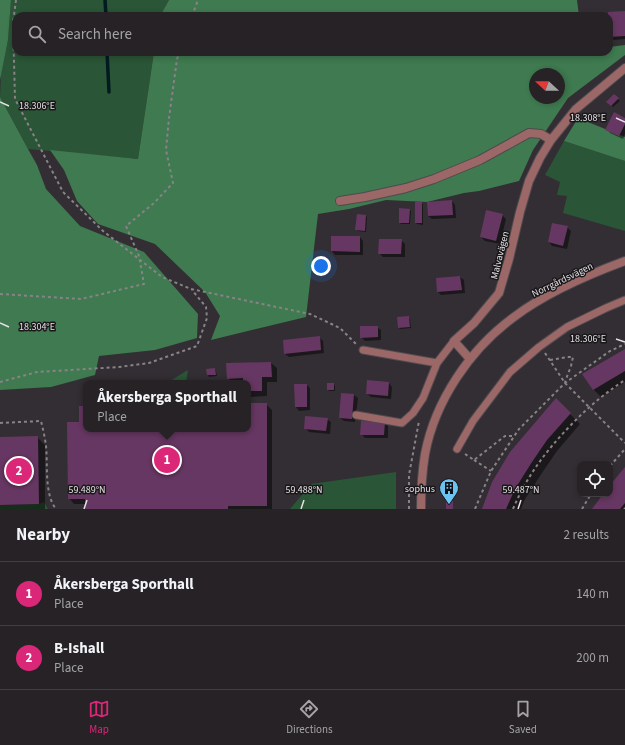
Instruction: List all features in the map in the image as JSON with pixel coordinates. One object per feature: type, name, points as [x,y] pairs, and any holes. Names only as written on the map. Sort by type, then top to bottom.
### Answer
[{"type":"street","name":"Malvavägen","points":[[454,341],[474,323],[500,293],[529,181],[551,140],[576,109],[625,68]]},
{"type":"street","points":[[340,201],[365,197],[434,179],[480,160],[530,133],[541,134],[551,140]]},
{"type":"street","name":"Norrgårdsvägen","points":[[421,509],[422,471],[425,454],[436,416],[455,380],[470,359],[513,317],[542,298],[625,261]]},
{"type":"street","points":[[454,341],[470,359]]},
{"type":"lane","points":[[457,449],[473,421],[510,372],[539,347],[567,327],[625,300]]},
{"type":"lane","points":[[356,415],[402,423],[413,413],[423,398],[436,363],[454,341]]},
{"type":"lane","points":[[363,350],[436,363]]},
{"type":"path","points":[[14,12],[16,0]]},
{"type":"path","points":[[194,12],[198,0]]},
{"type":"path","points":[[14,56],[15,99],[63,192],[103,230],[162,277],[191,289],[310,314],[340,328],[363,350]]},
{"type":"path","points":[[0,294],[82,299],[144,284],[139,256],[126,226],[154,203],[173,183],[166,150],[168,118],[178,56]]},
{"type":"path","points":[[0,382],[37,372],[119,367],[149,363],[197,346],[207,318],[206,307],[191,289]]},
{"type":"path","points":[[475,509],[491,471],[519,429],[565,383],[610,351],[625,344]]},
{"type":"path","points":[[550,360],[573,357],[565,383]]},
{"type":"path","points":[[552,363],[565,383],[625,442]]},
{"type":"path","points":[[513,509],[532,472],[558,438],[604,394],[625,380]]},
{"type":"path","points":[[0,423],[41,421],[46,445],[47,483],[56,509]]},
{"type":"path","points":[[474,460],[505,436],[515,436]]},
{"type":"path","points":[[457,449],[491,471]]},
{"type":"path","points":[[613,463],[625,449]]},
{"type":"path","points":[[582,509],[589,497]]},
{"type":"green space","points":[[0,0],[11,0],[8,40],[0,80]]},
{"type":"green space","points":[[11,0],[169,0],[162,12],[12,12],[12,56],[153,56],[138,159],[28,149],[0,97],[1,73],[8,40]]},
{"type":"green space","points":[[169,0],[577,0],[578,12],[162,12]]},
{"type":"green space","points":[[625,45],[625,55],[568,98],[565,102],[565,68],[529,68],[529,104],[564,104],[533,150],[519,181],[427,202],[386,200],[349,209],[318,214],[306,317],[211,340],[220,316],[205,292],[155,244],[98,224],[77,201],[64,170],[50,150],[138,159],[153,56],[613,56],[613,46]]},
{"type":"green space","points":[[0,97],[37,165],[46,189],[80,226],[144,252],[198,314],[197,338],[155,350],[99,356],[95,375],[51,387],[0,390]]},
{"type":"green space","points":[[578,118],[625,137],[625,161],[564,141]]},
{"type":"green space","points":[[564,141],[625,161],[625,231],[563,213],[567,196],[557,195],[560,182],[545,175]]},
{"type":"green space","points":[[188,370],[186,380],[172,380]]},
{"type":"green space","points":[[396,472],[396,509],[290,509],[311,484]]},
{"type":"green space","points":[[44,502],[48,509],[0,509],[0,505],[39,504]]},
{"type":"building","points":[[625,11],[625,36],[613,37],[613,12],[608,12]]},
{"type":"building","points":[[614,94],[619,98],[611,106],[606,102]]},
{"type":"building","points":[[614,112],[625,118],[625,124],[619,136],[605,130]]},
{"type":"building","points":[[452,200],[453,215],[428,216],[427,202]]},
{"type":"building","points":[[415,202],[422,202],[422,223],[415,223]]},
{"type":"building","points":[[399,208],[410,209],[409,223],[399,223]]},
{"type":"building","points":[[486,210],[503,214],[496,241],[480,237]]},
{"type":"building","points":[[357,214],[366,215],[365,231],[355,230]]},
{"type":"building","points":[[552,223],[568,226],[563,246],[548,242]]},
{"type":"building","points":[[331,236],[360,236],[360,252],[331,251]]},
{"type":"building","points":[[379,239],[402,239],[401,254],[378,254]]},
{"type":"building","points":[[460,276],[462,290],[437,292],[436,278]]},
{"type":"building","points":[[409,316],[410,327],[398,328],[397,317]]},
{"type":"building","points":[[360,326],[378,326],[378,337],[360,338]]},
{"type":"building","points":[[320,336],[321,350],[284,354],[283,340]]},
{"type":"building","points":[[625,349],[625,371],[593,390],[582,374]]},
{"type":"building","points":[[271,362],[272,377],[262,377],[262,391],[251,391],[251,380],[243,380],[243,378],[227,379],[226,363]]},
{"type":"building","points":[[215,368],[216,375],[207,375],[206,369]]},
{"type":"building","points":[[367,380],[389,382],[388,396],[366,394]]},
{"type":"building","points":[[327,383],[334,383],[334,390],[327,390]]},
{"type":"building","points":[[294,384],[307,384],[307,407],[295,407]]},
{"type":"building","points":[[341,393],[354,394],[352,419],[339,418]]},
{"type":"building","points":[[556,398],[571,413],[547,440],[532,462],[515,489],[506,509],[482,509],[492,482],[510,452]]},
{"type":"building","points":[[251,403],[267,403],[267,506],[228,506],[228,509],[85,509],[85,499],[68,499],[67,422],[79,422],[79,406],[83,406],[83,432],[251,432]]},
{"type":"building","points":[[305,416],[328,418],[326,431],[304,429]]},
{"type":"building","points":[[361,421],[385,422],[384,435],[360,435]]},
{"type":"building","points":[[38,436],[39,504],[0,505],[0,437]]},
{"type":"building","points":[[625,467],[625,503],[620,509],[592,509],[601,497],[613,497],[613,481]]},
{"type":"building","name":"sophus","points":[[446,501],[453,501],[453,509],[446,509]]},
{"type":"waterway","points":[[105,0],[106,12]]},
{"type":"waterway","points":[[107,56],[109,92]]},
{"type":"place","name":"Åkersberga Sporthall","points":[[167,460]]},
{"type":"place","name":"B-Ishall","points":[[19,471]]},
{"type":"place","name":"sophus","points":[[449,505]]}]
